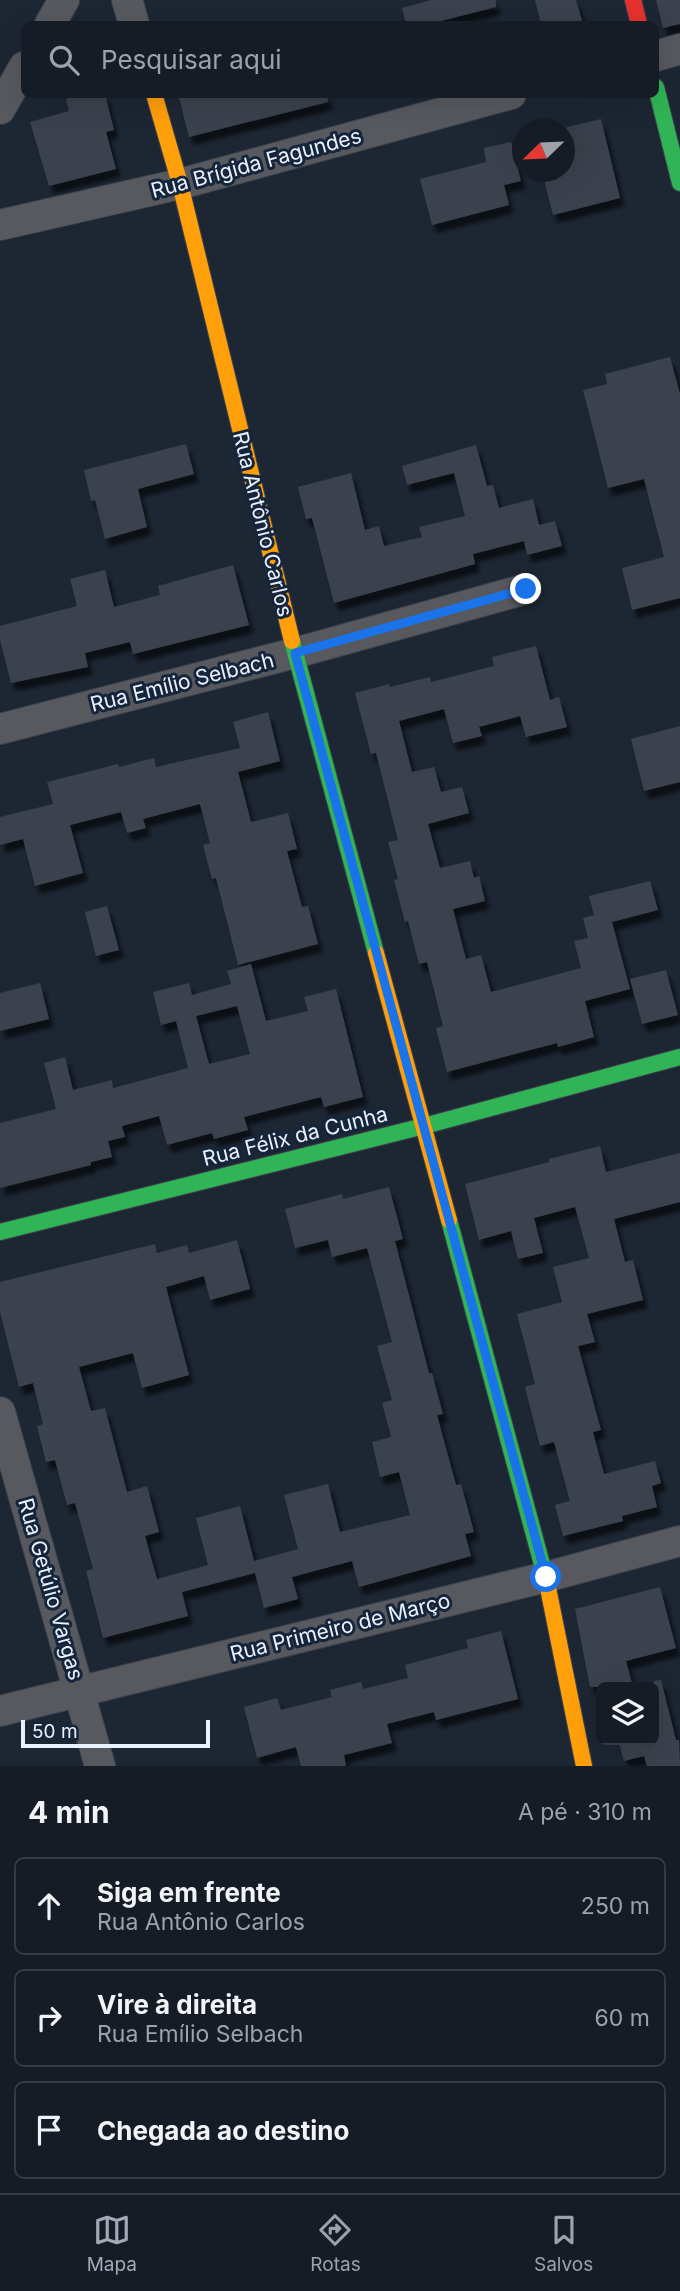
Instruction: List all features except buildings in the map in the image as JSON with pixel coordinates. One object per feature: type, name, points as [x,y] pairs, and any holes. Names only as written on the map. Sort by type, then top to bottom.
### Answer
[{"type":"street","points":[[52,21],[64,0]]},
{"type":"street","points":[[127,0],[133,21]]},
{"type":"street","points":[[633,0],[638,21]]},
{"type":"street","points":[[659,54],[680,49]]},
{"type":"street","points":[[0,109],[21,72]]},
{"type":"street","name":"Rua Antônio Carlos","points":[[155,98],[180,184],[295,653],[546,1577],[584,1766]]},
{"type":"street","name":"Rua Brígida Fagundes","points":[[0,225],[180,184],[496,98]]},
{"type":"street","points":[[659,98],[680,183]]},
{"type":"street","name":"Rua Emílio Selbach","points":[[0,729],[295,653],[526,589]]},
{"type":"street","name":"Rua Félix da Cunha","points":[[0,1232],[424,1126],[680,1057]]},
{"type":"street","name":"Rua Getúlio Vargas","points":[[0,1412],[100,1766]]},
{"type":"street","name":"Rua Primeiro de Março","points":[[0,1710],[546,1577],[680,1541]]},
{"type":"traffic: fast","points":[[659,98],[680,183]]},
{"type":"traffic: fast","points":[[292,641],[376,953]]},
{"type":"traffic: fast","points":[[0,1232],[424,1126],[680,1057]]},
{"type":"traffic: fast","points":[[449,1220],[547,1583]]},
{"type":"traffic: slow","points":[[155,98],[180,184],[292,641]]},
{"type":"traffic: slow","points":[[376,953],[449,1220]]},
{"type":"traffic: slow","points":[[547,1583],[584,1766]]},
{"type":"traffic: jam","points":[[633,0],[638,21]]},
{"type":"route","points":[[526,589],[295,653],[546,1577]]}]
